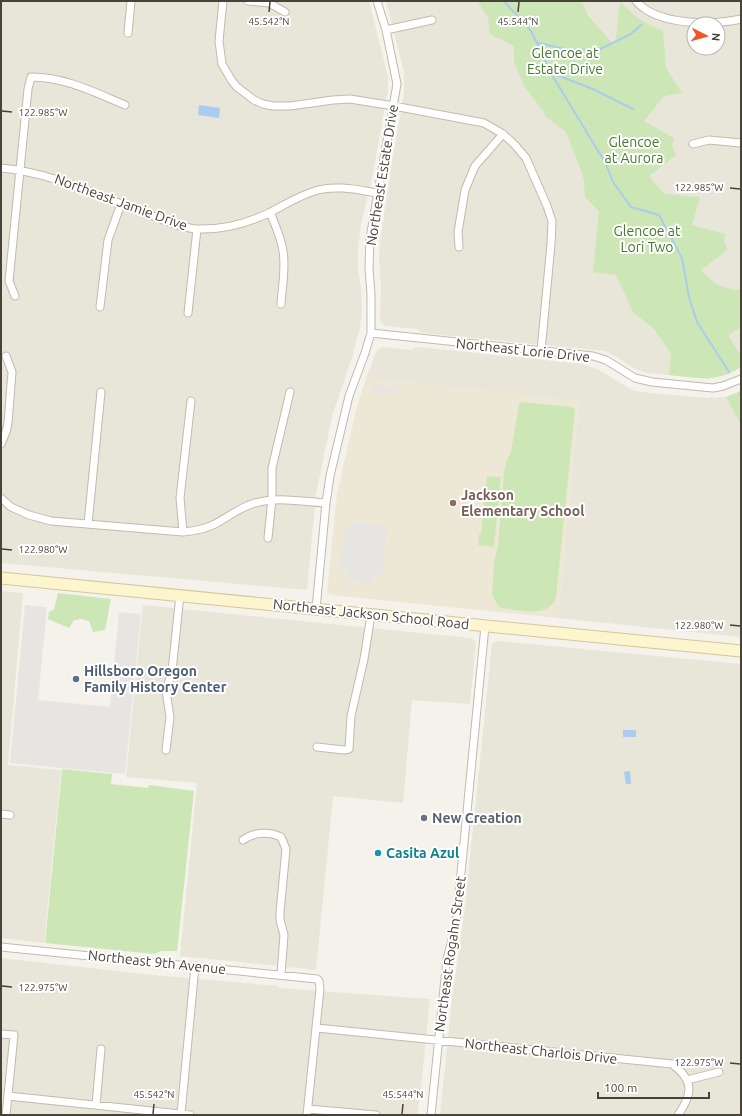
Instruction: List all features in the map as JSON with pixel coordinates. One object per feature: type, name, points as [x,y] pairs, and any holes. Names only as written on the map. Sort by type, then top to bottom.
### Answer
[{"type":"street","points":[[128,33],[131,1]]},
{"type":"street","points":[[223,1],[219,41],[222,64],[237,87],[254,100],[273,106],[290,106],[350,99],[394,106],[484,123],[503,134],[514,144],[526,158],[552,221],[541,351]]},
{"type":"street","points":[[248,1],[269,3],[285,12]]},
{"type":"street","name":"Northeast Estate Drive","points":[[316,609],[330,476],[348,396],[365,352],[370,333],[370,238],[397,84],[386,30],[377,1]]},
{"type":"street","points":[[636,1],[646,10],[665,18],[686,22]]},
{"type":"street","points":[[726,21],[741,19]]},
{"type":"street","points":[[386,30],[432,20]]},
{"type":"street","points":[[15,296],[9,281],[28,89],[31,77],[43,77],[64,81],[125,105]]},
{"type":"street","points":[[459,247],[458,232],[465,190],[475,166],[503,134]]},
{"type":"street","points":[[693,144],[709,140],[741,143]]},
{"type":"street","name":"Northeast Jamie Drive","points":[[1,168],[20,169],[48,176],[172,223],[197,229],[243,223],[270,212],[298,197],[318,190],[342,188],[378,193]]},
{"type":"street","points":[[100,307],[108,240],[121,204]]},
{"type":"street","points":[[270,212],[280,236],[283,251],[284,267],[281,304]]},
{"type":"street","points":[[188,313],[197,229]]},
{"type":"street","name":"Northeast Lorie Drive","points":[[370,333],[584,355],[601,358],[634,378],[652,382],[713,388],[724,386],[740,379]]},
{"type":"street","points":[[1,444],[8,423],[12,372],[6,356]]},
{"type":"street","points":[[88,524],[101,392]]},
{"type":"street","points":[[268,538],[272,499],[272,468],[290,392]]},
{"type":"street","points":[[183,532],[180,498],[191,401]]},
{"type":"street","points":[[1,498],[11,507],[29,516],[51,521],[151,531],[183,532],[200,530],[253,504],[272,499],[326,503]]},
{"type":"street","name":"Northeast Jackson School Road","points":[[1,578],[741,651]]},
{"type":"street","points":[[166,750],[170,718],[166,691],[172,671],[180,595]]},
{"type":"street","points":[[316,747],[344,750],[349,749],[351,716],[371,615]]},
{"type":"street","name":"Northeast Rogahn Street","points":[[431,1115],[447,959],[456,925],[486,626]]},
{"type":"street","points":[[1,814],[10,815]]},
{"type":"street","points":[[243,840],[253,834],[271,834],[281,837],[285,844],[286,849],[280,912],[280,920],[284,938],[281,974]]},
{"type":"street","name":"Northeast 9th Avenue","points":[[1,947],[312,978],[319,981],[320,984],[317,1028]]},
{"type":"street","points":[[181,1114],[195,966]]},
{"type":"street","points":[[317,1028],[308,1112],[376,1115]]},
{"type":"street","name":"Northeast Charlois Drive","points":[[317,1028],[672,1064],[682,1071],[687,1080]]},
{"type":"street","points":[[1,1034],[14,1035],[6,1115]]},
{"type":"street","points":[[96,1105],[101,1049]]},
{"type":"street","points":[[678,1115],[686,1104],[690,1090],[687,1080],[719,1072]]},
{"type":"street","points":[[8,1096],[190,1115]]},
{"type":"shaded area","points":[[1,1],[369,1],[388,77],[388,90],[373,173],[361,224],[358,249],[358,269],[362,308],[360,327],[352,358],[332,416],[316,494],[307,590],[1,563]]},
{"type":"shaded area","points":[[386,1],[741,1],[741,367],[729,374],[709,379],[647,373],[635,369],[605,351],[423,333],[417,329],[385,326],[380,321],[380,241],[404,95],[404,72]]},
{"type":"shaded area","points":[[382,347],[412,350],[417,347],[583,364],[597,369],[634,391],[708,398],[726,397],[741,391],[741,637],[558,618],[579,401],[366,378],[377,350]]},
{"type":"shaded area","name":"Jackson Elementary School","points":[[366,378],[579,401],[558,618],[331,595],[327,593],[337,494],[357,406]]},
{"type":"shaded area","points":[[372,385],[397,387],[397,394],[371,392]]},
{"type":"shaded area","points":[[351,522],[387,525],[382,576],[373,575],[372,583],[348,581],[349,572],[340,571],[344,529],[351,529]]},
{"type":"shaded area","points":[[1,591],[23,593],[8,765],[61,770],[44,943],[1,938]]},
{"type":"shaded area","points":[[25,605],[47,607],[38,700],[110,707],[119,612],[141,614],[125,774],[10,763]]},
{"type":"shaded area","points":[[143,605],[470,638],[476,641],[470,704],[412,700],[403,803],[333,796],[316,970],[180,956],[197,783],[126,777]]},
{"type":"shaded area","points":[[498,641],[741,664],[741,1115],[440,1115],[452,999],[465,907],[492,644]]},
{"type":"shaded area","points":[[1,958],[152,975],[278,986],[278,988],[430,999],[417,1115],[1,1115]]},
{"type":"green space","points":[[477,1],[582,1],[588,16],[615,46],[620,1],[639,19],[663,30],[666,68],[682,93],[664,96],[644,121],[674,138],[672,147],[676,155],[649,176],[664,194],[700,197],[692,225],[725,234],[724,242],[728,249],[701,270],[709,279],[719,285],[729,289],[741,290],[741,327],[728,335],[741,356],[741,367],[723,375],[706,378],[669,375],[671,353],[654,329],[633,312],[616,275],[593,272],[599,211],[585,197],[582,173],[566,132],[546,117],[525,87],[514,62],[514,46],[490,34],[488,17]]},
{"type":"green space","points":[[741,391],[741,425],[726,397]]},
{"type":"green space","points":[[522,402],[572,407],[575,410],[556,597],[552,604],[547,608],[533,612],[499,607],[492,595],[494,563],[498,546],[504,472],[506,462],[511,452],[519,404]]},
{"type":"green space","points":[[487,476],[501,477],[494,547],[478,545],[479,534],[481,534]]},
{"type":"green space","points":[[58,593],[111,599],[105,630],[93,632],[89,621],[81,619],[74,620],[69,628],[48,619],[49,612],[54,609]]},
{"type":"green space","points":[[62,769],[112,774],[111,784],[148,788],[149,785],[194,791],[177,951],[161,951],[154,954],[45,943]]},
{"type":"water","points":[[199,105],[220,108],[219,118],[198,115]]},
{"type":"water","points":[[623,730],[636,730],[636,737],[623,737]]},
{"type":"water","points":[[630,771],[631,784],[626,784],[624,772]]},
{"type":"waterway","points":[[504,1],[531,31],[552,75],[606,164],[613,182],[631,207],[659,215],[682,258],[689,297],[697,322],[729,372]]},
{"type":"waterway","points":[[536,42],[564,49],[598,50],[631,34],[641,25]]},
{"type":"waterway","points":[[552,73],[595,90],[633,109]]},
{"type":"place","name":"Jackson Elementary School","points":[[453,503]]},
{"type":"place","name":"Hillsboro Oregon Family History Center","points":[[76,679]]},
{"type":"place","name":"New Creation","points":[[424,818]]},
{"type":"place","name":"Casita Azul","points":[[378,853]]},
{"type":"park label","name":"Glencoe at Estate Drive","points":[[565,62]]},
{"type":"park label","name":"Glencoe at Aurora","points":[[634,150]]},
{"type":"park label","name":"Glencoe at Lori Two","points":[[647,240]]}]
